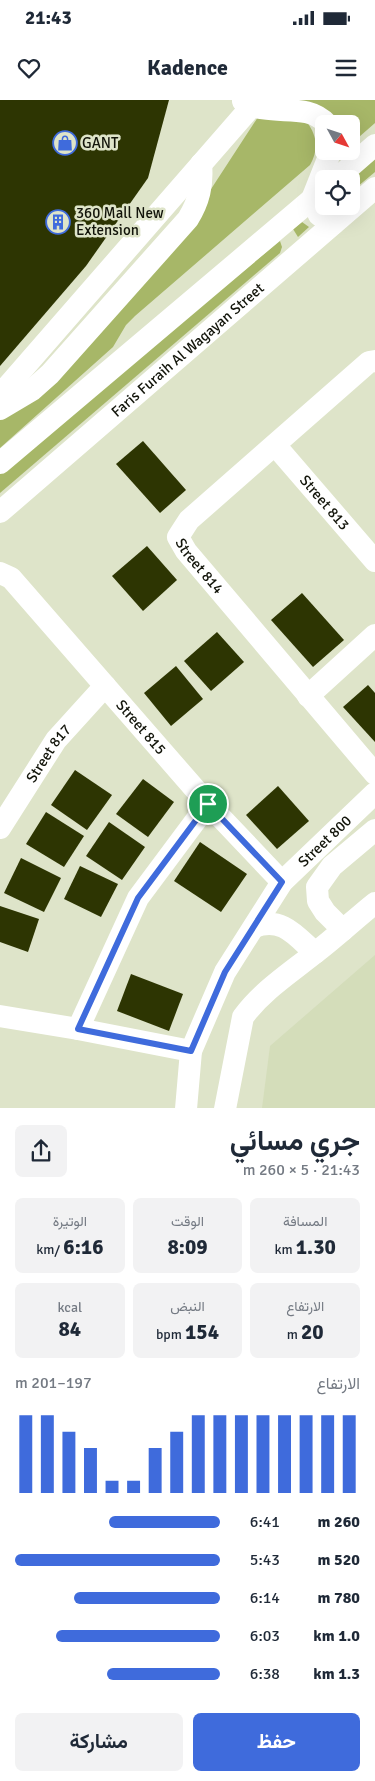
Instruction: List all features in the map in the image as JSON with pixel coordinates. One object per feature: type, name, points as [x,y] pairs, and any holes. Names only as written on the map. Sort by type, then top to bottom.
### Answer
[{"type":"street","points":[[0,395],[201,164],[250,102],[266,108],[293,105],[304,106],[319,115]]},
{"type":"street","points":[[346,170],[375,144]]},
{"type":"street","points":[[0,409],[32,390],[50,374],[188,219],[202,187],[201,164]]},
{"type":"street","name":"Faris Furaih Al Wagayan Street","points":[[0,512],[375,188]]},
{"type":"street","points":[[0,463],[315,197]]},
{"type":"street","points":[[320,215],[333,224]]},
{"type":"street","points":[[278,228],[286,230],[294,236],[299,243],[300,252]]},
{"type":"street","name":"Street 814","points":[[375,362],[369,362],[189,520],[178,537],[186,551],[375,774]]},
{"type":"street","name":"Street 813","points":[[275,445],[375,561]]},
{"type":"street","name":"Street 815","points":[[0,574],[11,578],[208,804],[282,882]]},
{"type":"street","points":[[308,696],[375,635]]},
{"type":"street","name":"Street 817","points":[[0,828],[56,740],[104,686]]},
{"type":"street","name":"Street 800","points":[[186,1108],[191,1051],[225,972],[282,882],[375,793]]},
{"type":"street","points":[[78,1029],[138,898],[208,804]]},
{"type":"street","points":[[343,930],[325,912],[318,901],[317,887],[332,866],[375,830]]},
{"type":"street","points":[[225,1108],[243,1017],[259,997],[375,903]]},
{"type":"street","points":[[254,927],[263,924],[283,926],[315,953]]},
{"type":"street","points":[[0,1016],[191,1051]]},
{"type":"shaded area","points":[[375,955],[375,1108],[262,1108],[270,1046]]},
{"type":"green space","points":[[290,100],[375,100],[375,123],[360,136],[360,115],[315,115],[315,118]]},
{"type":"green space","points":[[258,117],[307,122],[315,138],[315,154],[310,165],[135,316],[126,325],[113,347],[0,448],[0,420],[200,206]]},
{"type":"green space","points":[[375,148],[375,172],[360,184],[360,170],[358,170]]},
{"type":"green space","points":[[302,222],[309,227],[298,237],[293,229]]},
{"type":"green space","points":[[280,241],[282,247],[280,253],[0,493],[0,470]]},
{"type":"building","name":"360 Mall New Extension","points":[[0,100],[169,100],[148,178],[86,266],[0,366]]},
{"type":"building","points":[[143,441],[186,490],[160,513],[116,464]]},
{"type":"building","points":[[147,546],[177,580],[143,611],[112,576]]},
{"type":"building","points":[[302,593],[344,640],[313,667],[271,620]]},
{"type":"building","points":[[217,632],[244,662],[211,691],[184,661]]},
{"type":"building","points":[[176,666],[203,699],[171,726],[144,693]]},
{"type":"building","points":[[368,685],[375,693],[375,742],[343,707]]},
{"type":"building","points":[[75,770],[112,795],[87,830],[51,805]]},
{"type":"building","points":[[143,779],[174,802],[148,837],[116,814]]},
{"type":"building","points":[[278,786],[309,821],[277,849],[246,815]]},
{"type":"building","points":[[46,812],[84,836],[64,867],[26,844]]},
{"type":"building","points":[[109,822],[145,847],[122,880],[86,856]]},
{"type":"building","points":[[200,842],[247,874],[221,912],[174,881]]},
{"type":"building","points":[[21,858],[61,878],[44,912],[4,893]]},
{"type":"building","points":[[80,866],[118,884],[101,917],[64,899]]},
{"type":"building","points":[[0,906],[39,919],[28,952],[0,942]]},
{"type":"building","points":[[131,974],[183,994],[169,1031],[117,1011]]},
{"type":"place","name":"GANT","points":[[65,143]]},
{"type":"place","name":"360 Mall New Extension","points":[[58,222]]},
{"type":"route","points":[[208,804],[282,882],[225,972],[191,1051],[78,1029],[138,898],[208,804]]}]
